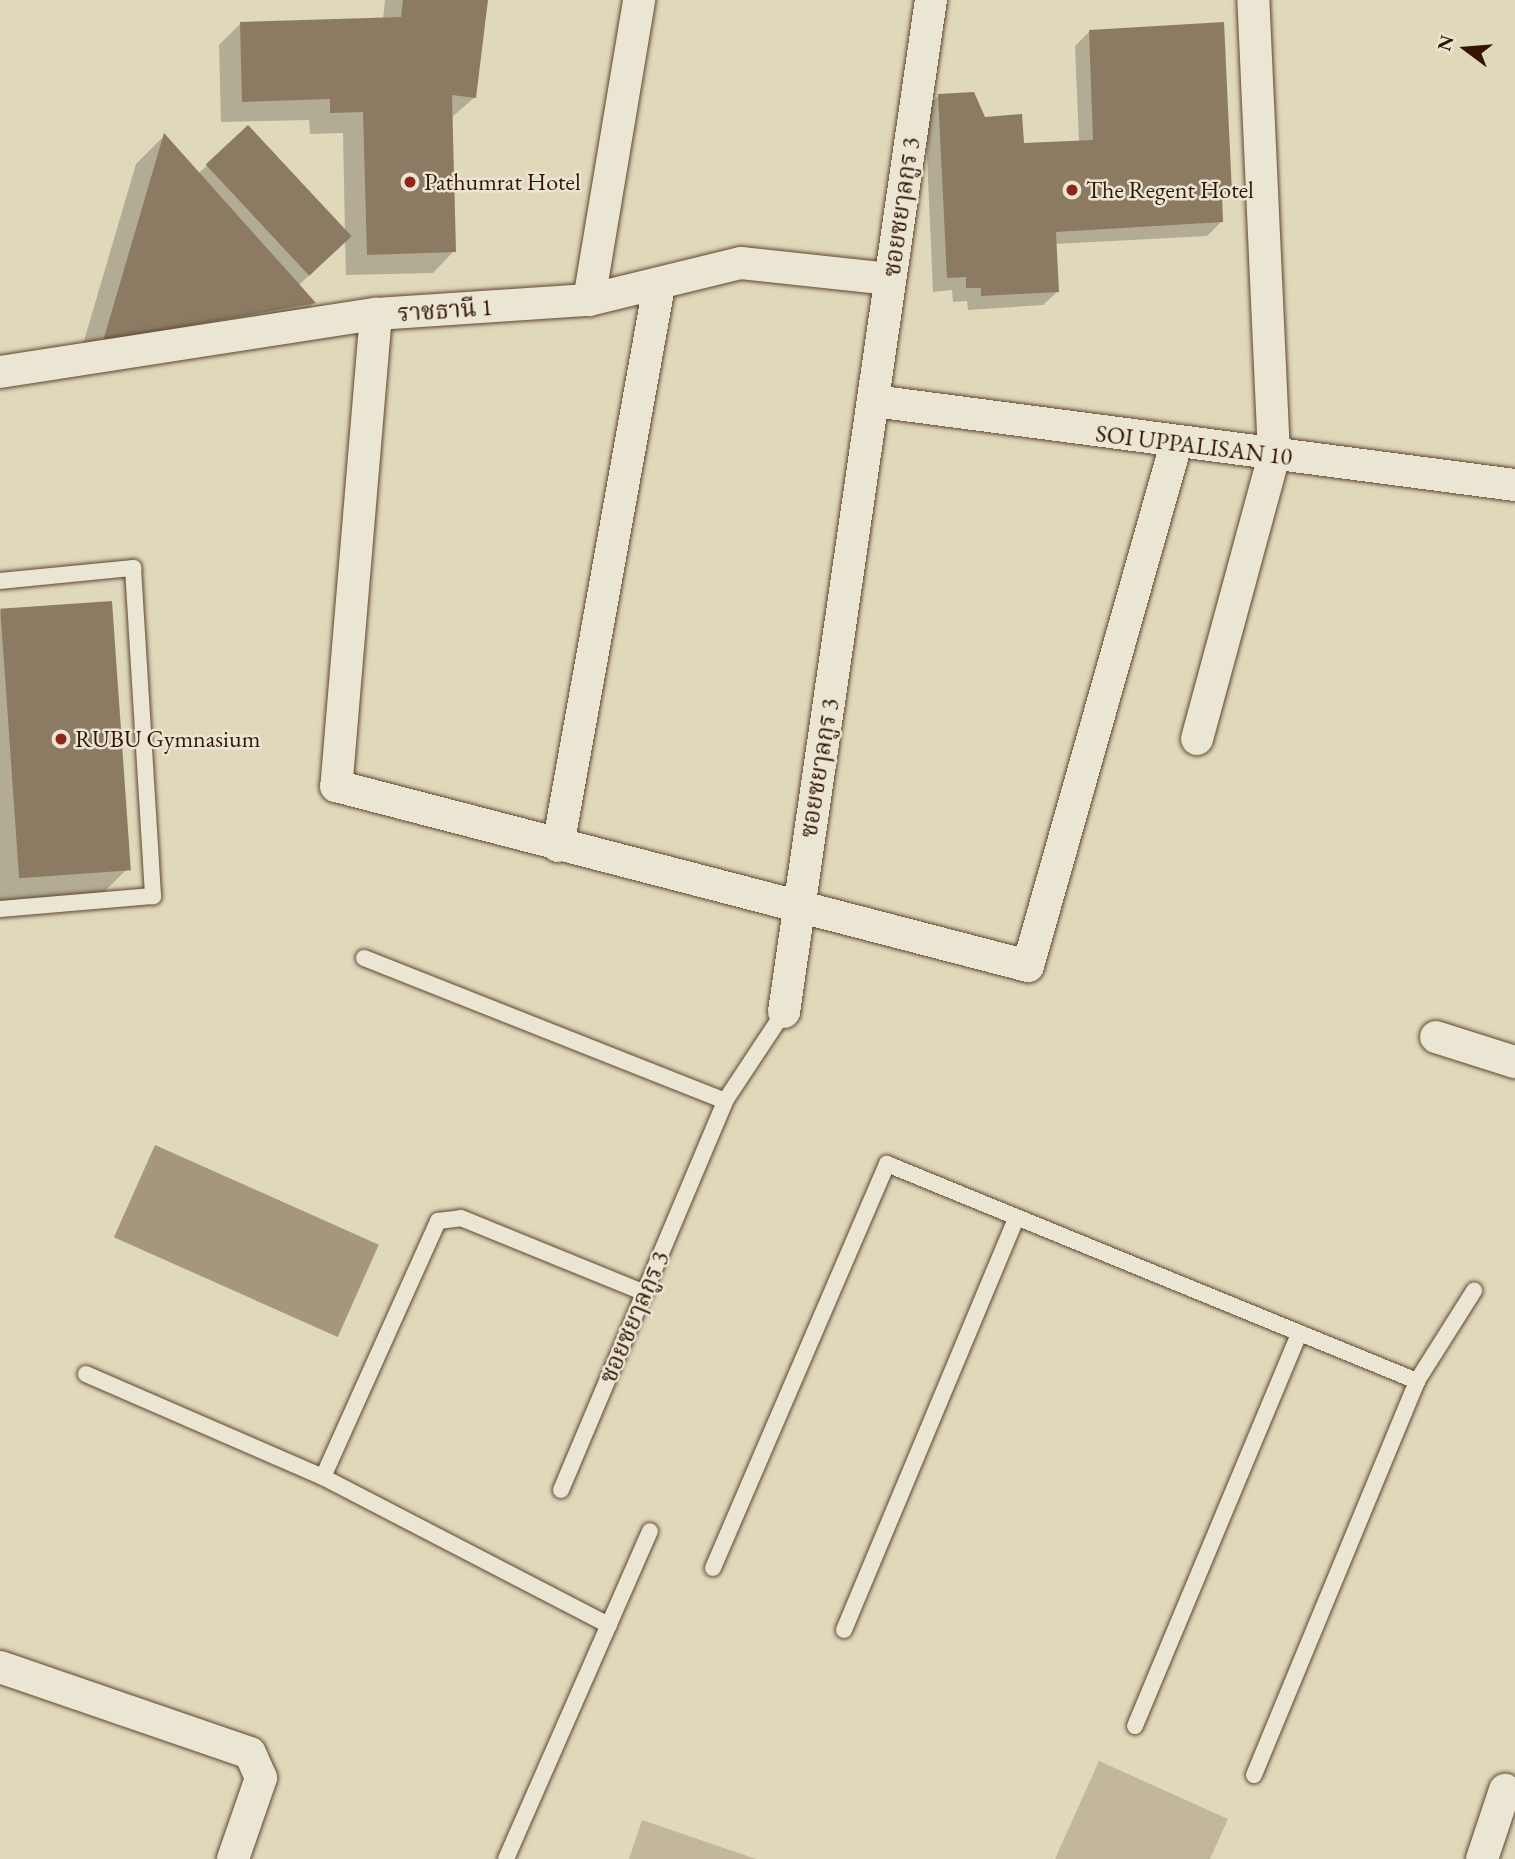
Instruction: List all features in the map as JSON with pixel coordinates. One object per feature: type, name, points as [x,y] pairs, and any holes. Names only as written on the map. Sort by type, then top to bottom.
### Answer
[{"type":"street","points":[[589,300],[639,0]]},
{"type":"street","name":"ซอยซยๅลกูร 3","points":[[783,1012],[931,0]]},
{"type":"street","points":[[1197,739],[1274,454],[1253,0]]},
{"type":"street","name":"ราชธานี 1","points":[[0,372],[376,314],[589,300],[659,286],[741,264],[890,279]]},
{"type":"street","points":[[558,846],[659,286]]},
{"type":"street","points":[[376,314],[336,786],[797,911],[1028,966],[1176,444]]},
{"type":"street","name":"SOI UPPALISAN 10","points":[[874,401],[1176,444],[1515,485]]},
{"type":"street","points":[[1436,1037],[1515,1062]]},
{"type":"street","points":[[0,1667],[250,1753],[261,1778],[233,1859]]},
{"type":"street","points":[[1482,1859],[1506,1790]]},
{"type":"lane","points":[[0,582],[133,568],[153,896],[0,909]]},
{"type":"lane","points":[[364,958],[725,1101]]},
{"type":"lane","name":"ซอยซยๅลกูร 3","points":[[561,1490],[725,1101],[783,1012]]},
{"type":"lane","points":[[713,1568],[887,1164],[1015,1221],[1417,1381]]},
{"type":"lane","points":[[323,1478],[438,1221],[461,1218],[645,1293]]},
{"type":"lane","points":[[845,1630],[1015,1221]]},
{"type":"lane","points":[[1254,1774],[1417,1381],[1474,1291]]},
{"type":"lane","points":[[1135,1726],[1299,1333]]},
{"type":"lane","points":[[86,1374],[323,1478],[609,1625]]},
{"type":"lane","points":[[506,1859],[650,1531]]},
{"type":"shaded area","points":[[155,1145],[379,1245],[338,1337],[114,1237]]},
{"type":"shaded area","points":[[1099,1761],[1228,1819],[1210,1859],[1055,1859]]},
{"type":"shaded area","points":[[642,1820],[756,1859],[629,1859]]},
{"type":"building","name":"Pathumrat Hotel","points":[[403,0],[488,0],[476,98],[452,95],[456,252],[367,255],[363,112],[330,113],[330,99],[242,102],[240,22],[401,17]]},
{"type":"building","points":[[1224,22],[1232,193],[1222,194],[1223,222],[1056,232],[1059,292],[981,296],[981,288],[966,288],[966,277],[947,278],[938,94],[974,92],[985,117],[1022,114],[1024,143],[1093,140],[1089,30]]},
{"type":"building","points":[[248,125],[352,236],[309,276],[206,165]]},
{"type":"building","points":[[164,133],[316,303],[103,341]]},
{"type":"building","name":"RUBU Gymnasium","points":[[112,601],[131,870],[19,878],[0,609]]},
{"type":"place","name":"Pathumrat Hotel","points":[[410,182]]},
{"type":"place","name":"The Regent Hotel","points":[[1072,190]]},
{"type":"place","name":"RUBU Gymnasium","points":[[61,739]]}]
